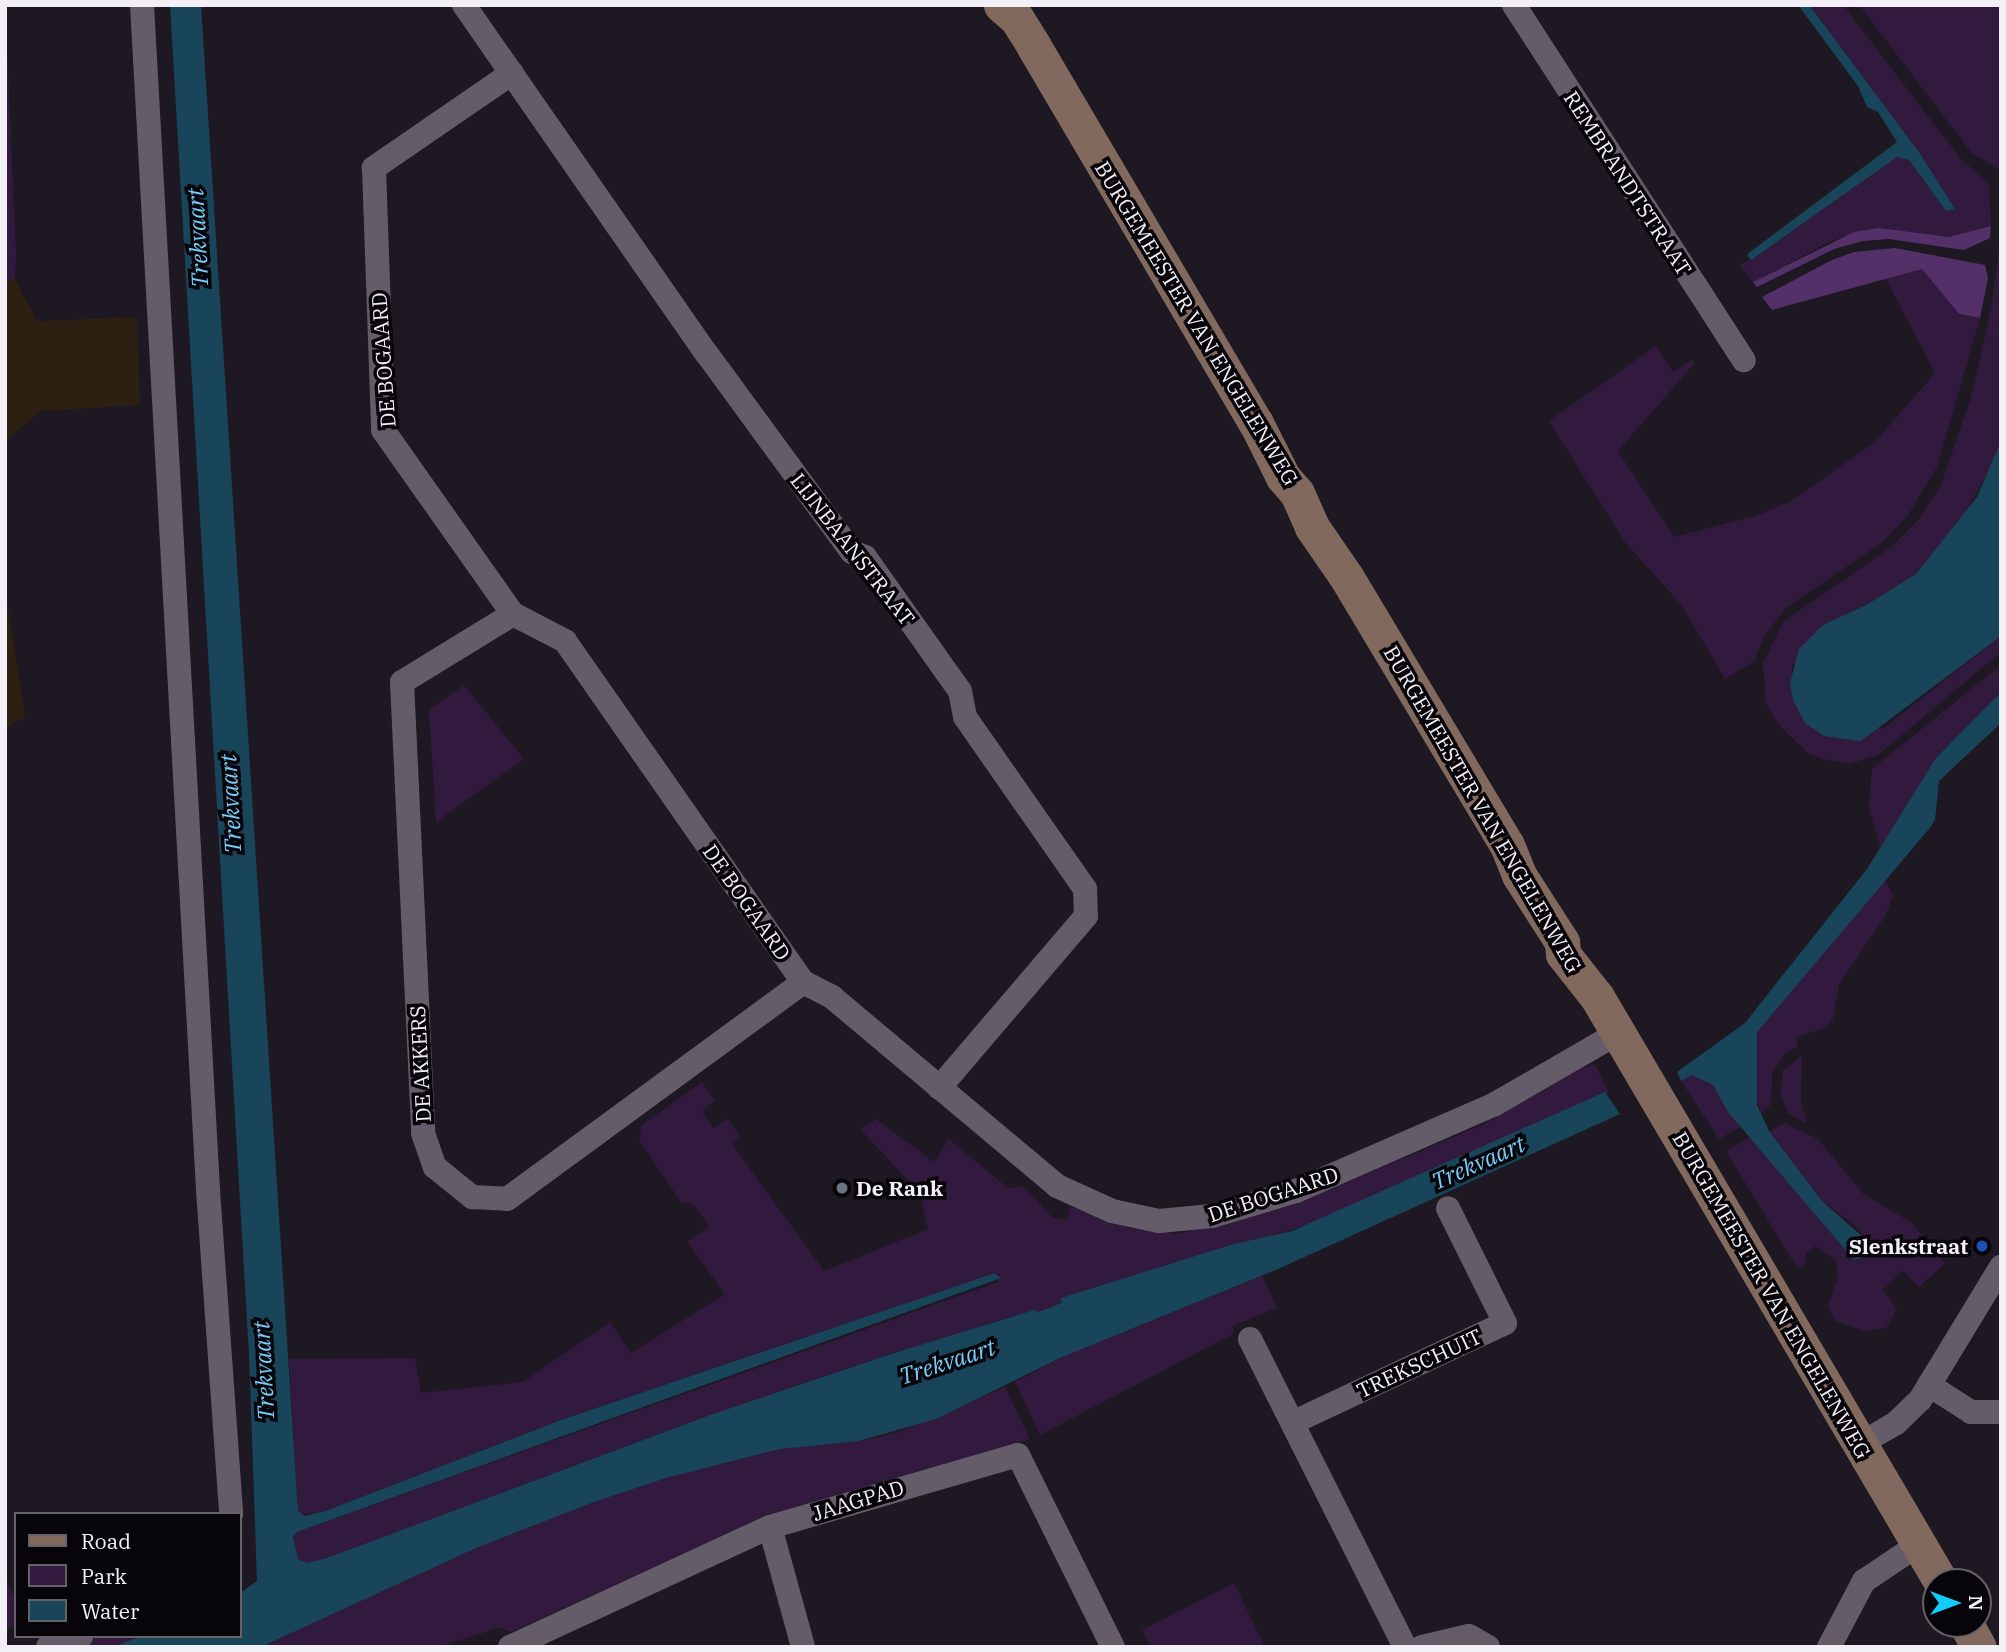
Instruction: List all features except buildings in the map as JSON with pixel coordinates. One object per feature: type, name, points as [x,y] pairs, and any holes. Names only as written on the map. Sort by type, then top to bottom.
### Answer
[{"type":"street","points":[[142,5],[208,1190],[232,1512]]},
{"type":"street","name":"LIJNBAANSTRAAT","points":[[464,5],[707,354],[852,552],[865,557],[960,691],[965,717],[1085,889],[1086,916],[939,1088]]},
{"type":"street","name":"BURGEMEESTER VAN ENGELENWEG","points":[[1001,5],[1017,19],[1033,45],[1256,423],[1283,477],[1297,493],[1308,521],[1348,578],[1507,845],[1519,875],[1562,942],[1570,965],[1597,997],[1933,1568]]},
{"type":"street","name":"REMBRANDTSTRAAT","points":[[1514,5],[1744,360]]},
{"type":"street","name":"DE BOGAARD","points":[[512,73],[374,168],[383,430],[513,614],[565,641],[803,982],[832,998],[1057,1186],[1090,1203],[1134,1217],[1184,1220],[1238,1210],[1356,1165],[1495,1104],[1618,1033]]},
{"type":"street","name":"DE AKKERS","points":[[513,614],[402,682],[423,1133],[435,1167],[472,1197],[507,1199],[803,982]]},
{"type":"street","name":"TREKSCHUIT","points":[[1294,1422],[1504,1324],[1448,1208]]},
{"type":"street","points":[[1860,1444],[1905,1416],[1929,1385],[2001,1267]]},
{"type":"street","points":[[1250,1339],[1405,1647]]},
{"type":"street","points":[[1929,1385],[1971,1412],[2000,1412]]},
{"type":"street","name":"JAAGPAD","points":[[510,1647],[769,1527],[1018,1455],[1113,1647]]},
{"type":"street","points":[[769,1527],[803,1647]]},
{"type":"street","points":[[1829,1647],[1864,1581],[1919,1544]]},
{"type":"street","points":[[1422,1647],[1469,1636],[1489,1647]]},
{"type":"street","points":[[48,1647],[75,1638]]},
{"type":"shaded area","points":[[5,162],[7,264],[37,321],[137,317],[140,405],[41,411],[5,441]]},
{"type":"shaded area","points":[[1991,226],[1990,238],[1964,250],[1889,239],[1863,241],[1834,249],[1757,287],[1753,282],[1854,232],[1879,228],[1949,237]]},
{"type":"shaded area","points":[[1895,248],[1985,265],[1988,278],[1980,318],[1959,314],[1922,269],[1772,310],[1762,297],[1832,260],[1854,252]]},
{"type":"shaded area","points":[[5,588],[25,717],[5,727]]},
{"type":"green space","points":[[1809,5],[1843,5],[1960,158],[1989,184],[1991,226],[1949,237],[1869,229],[1833,240],[1753,282],[1739,264],[1751,260],[1897,157],[1909,160],[1946,211],[1955,209],[1921,155]]},
{"type":"green space","points":[[1859,5],[2001,5],[2001,171],[1971,152]]},
{"type":"green space","points":[[7,47],[16,253],[15,278],[5,283]]},
{"type":"green space","points":[[2001,233],[2001,441],[1990,469],[1962,518],[1916,574],[1868,604],[1823,625],[1792,667],[1793,700],[1799,710],[1883,729],[2001,636],[2001,652],[1878,755],[1849,764],[1822,759],[1808,753],[1779,725],[1766,704],[1763,663],[1783,622],[1891,547],[1919,519],[1940,487],[1971,398],[1992,304]]},
{"type":"green space","points":[[1922,269],[1961,315],[1980,318],[1937,467],[1908,515],[1884,541],[1786,608],[1763,638],[1755,661],[1725,679],[1683,607],[1625,542],[1549,421],[1656,346],[1673,372],[1692,360],[1694,364],[1618,451],[1674,537],[1758,515],[1791,501],[1875,442],[1935,373],[1885,277]]},
{"type":"green space","points":[[2001,665],[2001,692],[1936,758],[1881,849],[1869,808],[1872,769]]},
{"type":"green space","points":[[464,685],[524,759],[436,822],[429,710]]},
{"type":"green space","points":[[1884,879],[1893,895],[1886,915],[1839,984],[1833,1019],[1825,1028],[1796,1037],[1798,1046],[1785,1054],[1772,1072],[1771,1104],[1761,1113],[1754,1085],[1757,1032]]},
{"type":"green space","points":[[1802,1055],[1801,1103],[1807,1124],[1788,1113],[1780,1093],[1783,1071]]},
{"type":"green space","points":[[1595,1065],[1609,1093],[1314,1223],[1061,1298],[1061,1303],[1039,1312],[1034,1310],[894,1353],[710,1415],[327,1558],[307,1563],[298,1559],[293,1537],[297,1532],[998,1282],[1000,1274],[995,1273],[564,1419],[328,1510],[302,1515],[298,1511],[289,1359],[415,1358],[421,1393],[523,1382],[610,1322],[631,1353],[725,1294],[687,1242],[709,1226],[693,1204],[681,1202],[639,1140],[642,1125],[702,1082],[715,1101],[702,1111],[714,1128],[728,1118],[740,1137],[732,1144],[824,1271],[928,1229],[921,1200],[907,1179],[860,1129],[876,1119],[934,1162],[949,1139],[1008,1188],[1024,1187],[1053,1218],[1067,1220],[1070,1206],[1129,1228],[1178,1234],[1329,1190],[1484,1124],[1579,1069]]},
{"type":"green space","points":[[1692,1075],[1713,1085],[1742,1126],[1719,1139],[1681,1081]]},
{"type":"green space","points":[[1785,1123],[1818,1139],[1863,1194],[1912,1223],[1945,1263],[1919,1287],[1903,1270],[1883,1290],[1897,1309],[1886,1328],[1865,1331],[1835,1321],[1828,1306],[1838,1277],[1837,1262],[1815,1246],[1806,1253],[1806,1263],[1797,1268],[1726,1151],[1751,1137],[1854,1260],[1866,1257],[1863,1236],[1855,1226],[1822,1201],[1769,1131]]},
{"type":"green space","points":[[1262,1276],[1277,1308],[1232,1326],[1235,1333],[1040,1435],[1015,1382],[1060,1358]]},
{"type":"green space","points":[[1005,1387],[1030,1439],[767,1515],[512,1632],[499,1628],[436,1647],[261,1647],[476,1548],[594,1502],[666,1478],[804,1443],[859,1441],[896,1433]]},
{"type":"green space","points":[[5,1576],[14,1597],[14,1627],[5,1629]]},
{"type":"green space","points":[[1234,1583],[1265,1647],[1151,1647],[1142,1630]]},
{"type":"green space","points":[[96,1638],[136,1638],[113,1647],[71,1647]]},
{"type":"water","name":"Trekvaart","points":[[170,5],[201,5],[298,1511],[305,1516],[328,1510],[564,1419],[995,1273],[1001,1278],[297,1532],[293,1537],[298,1559],[307,1563],[327,1558],[710,1415],[894,1353],[1034,1310],[1039,1312],[1061,1303],[1061,1298],[1234,1244],[1292,1231],[1605,1092],[1620,1114],[1278,1269],[1060,1358],[936,1419],[859,1441],[780,1449],[666,1478],[594,1502],[476,1548],[261,1647],[113,1647],[136,1638],[242,1638],[242,1592],[257,1581],[249,1355]]},
{"type":"water","points":[[1798,5],[1809,5],[1921,155],[1955,209],[1946,211],[1909,160],[1897,157],[1751,260],[1747,255],[1750,252],[1897,142],[1878,112],[1867,107],[1858,86]]},
{"type":"water","points":[[2001,441],[2001,636],[1861,741],[1824,736],[1805,723],[1793,700],[1790,683],[1799,649],[1823,625],[1868,604],[1916,574],[1977,497]]},
{"type":"water","points":[[2001,692],[2001,723],[1939,781],[1935,820],[1929,829],[1757,1032],[1757,1105],[1769,1131],[1822,1201],[1863,1237],[1866,1257],[1854,1260],[1728,1112],[1713,1085],[1692,1075],[1681,1081],[1677,1072],[1745,1023],[1867,869],[1936,758]]},
{"type":"place","name":"De Rank","points":[[842,1188]]},
{"type":"place","name":"Slenkstraat","points":[[1982,1246]]}]
